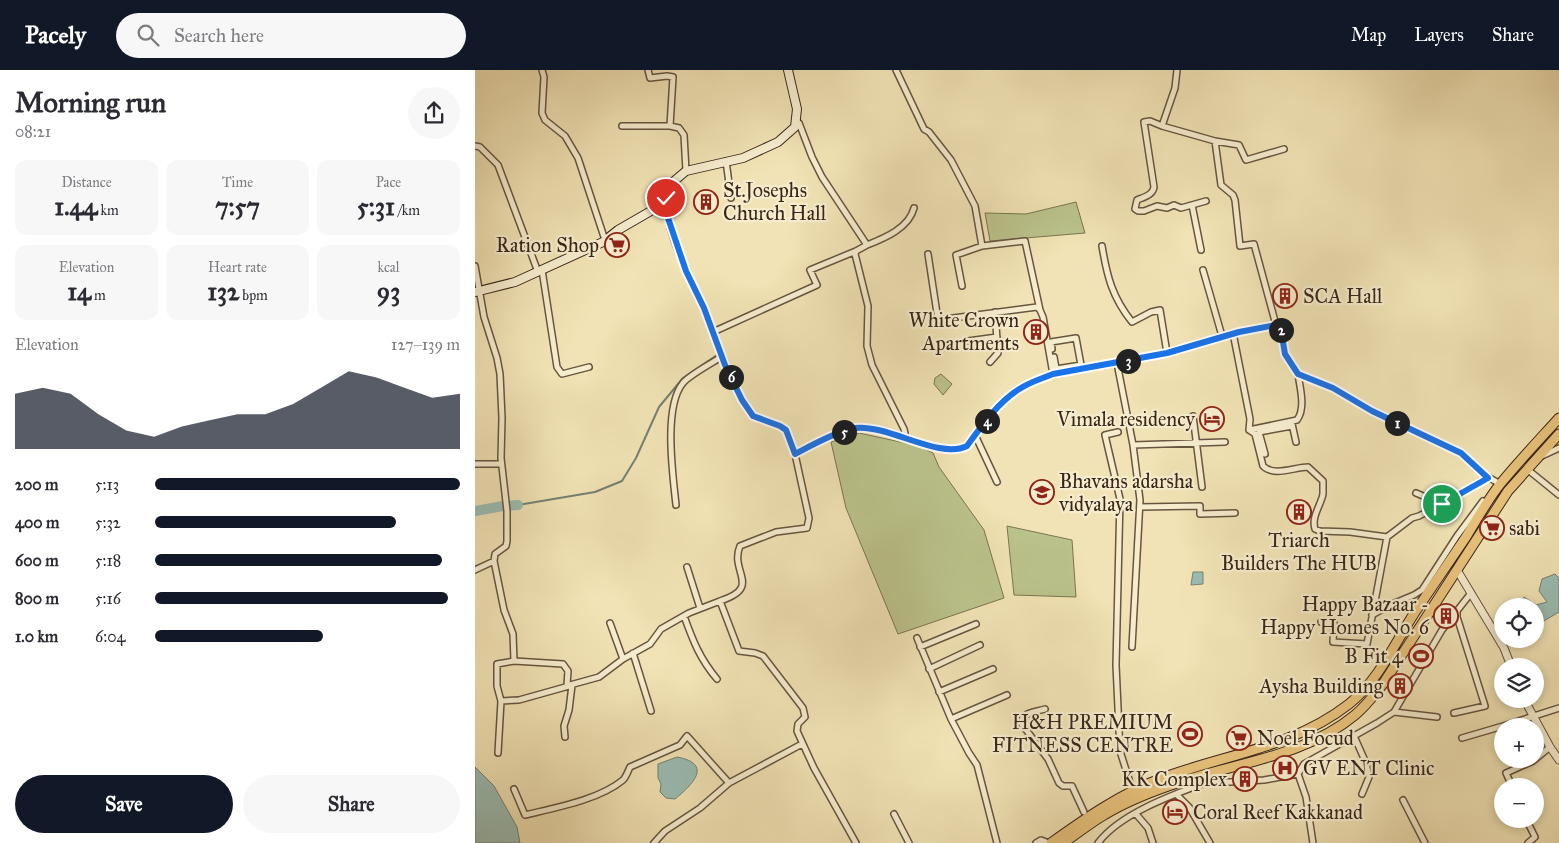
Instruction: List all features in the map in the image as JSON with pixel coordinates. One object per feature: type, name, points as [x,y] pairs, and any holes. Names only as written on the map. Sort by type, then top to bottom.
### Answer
[{"type":"main road","points":[[477,291],[515,282],[605,240],[656,208],[667,187],[687,171],[743,158],[778,142],[795,127],[797,109],[789,70]]},
{"type":"main road","points":[[1063,843],[1134,795],[1165,777],[1297,736],[1331,716],[1362,692],[1377,673],[1498,483],[1559,418]]},
{"type":"main road","points":[[1050,843],[1115,799],[1218,775],[1302,746],[1336,728],[1355,715],[1369,702],[1383,684],[1508,491],[1559,434]]},
{"type":"main road","points":[[1215,762],[1218,775]]},
{"type":"street","points":[[542,70],[544,77],[542,113],[545,120],[565,136],[578,158],[605,240]]},
{"type":"street","points":[[649,70],[651,78],[673,77],[670,126]]},
{"type":"street","points":[[896,70],[924,129],[929,132],[951,160],[975,206],[982,246]]},
{"type":"street","points":[[1162,126],[1175,88],[1177,70]]},
{"type":"street","points":[[795,121],[799,123],[822,177],[867,245]]},
{"type":"street","points":[[1206,201],[1181,208],[1174,205],[1167,208],[1157,206],[1138,212],[1135,209],[1137,200],[1154,190],[1145,122],[1150,121],[1215,141],[1239,145],[1246,160],[1284,149]]},
{"type":"street","points":[[622,126],[670,126],[679,128],[684,135],[687,171]]},
{"type":"street","points":[[1215,141],[1221,185],[1233,194],[1235,200],[1240,246],[1254,244],[1276,325],[1281,330],[1285,354],[1298,374],[1302,405],[1300,416],[1292,424],[1259,432],[1265,454]]},
{"type":"street","points":[[475,146],[480,147],[498,165],[540,271],[557,367],[562,374],[589,367]]},
{"type":"street","points":[[726,161],[731,198]]},
{"type":"street","points":[[501,701],[519,700],[599,677],[623,659],[650,644],[661,629],[700,608],[741,590],[743,586],[738,550],[740,546],[776,532],[807,528],[809,518],[795,454],[786,430],[753,416],[742,400],[721,357],[704,308],[686,271],[668,218],[667,187]]},
{"type":"street","points":[[1192,205],[1201,250]]},
{"type":"street","points":[[713,332],[817,285],[810,270],[886,238],[913,214],[914,208]]},
{"type":"street","points":[[962,286],[956,254],[982,246],[1025,240],[1056,372]]},
{"type":"street","points":[[1102,246],[1108,278],[1120,308],[1132,322],[1151,312],[1160,310],[1167,353]]},
{"type":"street","points":[[856,251],[856,260],[868,306],[867,346],[872,365],[904,429],[906,438]]},
{"type":"street","points":[[928,254],[938,320],[1037,307],[1041,310]]},
{"type":"street","points":[[475,266],[477,291],[500,374],[502,418],[501,464],[507,511],[507,541],[506,546],[495,554],[494,561],[505,610],[513,634],[514,661]]},
{"type":"street","points":[[1203,270],[1222,336]]},
{"type":"street","points":[[990,362],[998,353],[995,312]]},
{"type":"street","points":[[1056,372],[1167,353],[1233,333],[1276,325]]},
{"type":"street","points":[[1233,333],[1250,419],[1249,430]]},
{"type":"street","points":[[968,341],[997,337]]},
{"type":"street","points":[[795,454],[820,441],[854,428],[870,429],[949,450],[960,449],[967,446],[1005,398],[1022,387],[1056,372],[1081,365],[1076,338],[1051,342],[1056,372]]},
{"type":"street","points":[[676,505],[670,437],[676,395],[682,384],[721,357]]},
{"type":"street","points":[[1117,363],[1133,445],[1140,507],[1132,647]]},
{"type":"street","points":[[1298,374],[1333,388],[1372,411],[1461,453],[1488,478],[1498,483],[1457,536],[1422,590],[1372,615]]},
{"type":"street","points":[[1193,416],[1202,487]]},
{"type":"street","points":[[1249,430],[1292,424]]},
{"type":"street","points":[[1292,424],[1296,442]]},
{"type":"street","points":[[1249,430],[1255,434],[1263,466],[1266,469],[1287,470],[1308,466],[1323,481],[1323,495],[1316,513],[1315,529],[1387,537]]},
{"type":"street","points":[[1117,432],[1105,435],[1120,499],[1116,665],[1117,705],[1120,751],[1134,795]]},
{"type":"street","points":[[975,435],[997,482]]},
{"type":"street","points":[[1133,445],[1225,442]]},
{"type":"street","points":[[1537,458],[1559,448]]},
{"type":"street","points":[[475,464],[501,464]]},
{"type":"street","points":[[1527,469],[1559,495]]},
{"type":"street","points":[[1321,622],[1334,623],[1333,642],[1366,644],[1387,537],[1412,518],[1442,504],[1488,478]]},
{"type":"street","points":[[1415,493],[1442,504]]},
{"type":"street","points":[[1140,507],[1200,506],[1200,514],[1235,513]]},
{"type":"street","points":[[475,570],[494,561]]},
{"type":"street","points":[[687,567],[700,608]]},
{"type":"street","points":[[1457,570],[1504,648],[1508,658]]},
{"type":"street","points":[[1098,843],[1112,828],[1136,814],[1218,775],[1231,782],[1264,780],[1298,774],[1304,764],[1394,712],[1429,651],[1471,593]]},
{"type":"street","points":[[719,601],[739,651],[763,656],[803,708],[805,717],[796,728],[802,744],[813,768],[856,843]]},
{"type":"street","points":[[1453,713],[1485,706],[1457,617],[1457,611]]},
{"type":"street","points":[[684,616],[695,649],[717,679]]},
{"type":"street","points":[[610,623],[623,659]]},
{"type":"street","points":[[920,647],[976,624]]},
{"type":"street","points":[[917,638],[951,719],[980,772],[997,843]]},
{"type":"street","points":[[929,669],[980,645]]},
{"type":"street","points":[[633,653],[651,710]]},
{"type":"street","points":[[498,754],[501,701],[497,686],[497,664],[514,661],[563,664],[568,671],[567,685],[571,685]]},
{"type":"street","points":[[939,692],[993,669]]},
{"type":"street","points":[[565,737],[564,726],[569,710],[571,685]]},
{"type":"street","points":[[951,719],[1007,695]]},
{"type":"street","points":[[1529,708],[1559,760]]},
{"type":"street","points":[[1531,718],[1559,708]]},
{"type":"street","points":[[1045,709],[1026,714],[1021,723],[1048,760],[1059,783],[1063,786],[1072,786],[1084,812]]},
{"type":"street","points":[[1394,712],[1437,718]]},
{"type":"street","points":[[1462,738],[1494,729]]},
{"type":"street","points":[[514,789],[525,815],[576,802],[606,790],[625,779],[630,767],[680,744],[687,736],[729,783]]},
{"type":"street","points":[[1354,736],[1366,763],[1369,777],[1362,794]]},
{"type":"street","points":[[654,843],[665,831],[700,808],[729,783],[802,744]]},
{"type":"street","points":[[1508,778],[1506,773],[1533,761],[1550,747]]},
{"type":"street","points":[[1298,774],[1306,797],[1313,843]]},
{"type":"street","points":[[1176,794],[1189,807],[1210,843]]},
{"type":"street","points":[[1403,800],[1425,843]]},
{"type":"street","points":[[894,814],[909,843]]},
{"type":"street","points":[[1136,814],[1147,828],[1153,843]]},
{"type":"street","points":[[1529,843],[1535,837],[1530,828]]},
{"type":"street","points":[[1036,843],[1041,840],[1050,843]]},
{"type":"green space","points":[[1076,202],[1085,233],[990,241],[985,213],[1026,214]]},
{"type":"green space","points":[[941,374],[952,384],[943,395],[934,384],[935,378]]},
{"type":"green space","points":[[859,433],[919,446],[933,453],[939,467],[984,530],[1004,598],[898,634],[846,508],[831,442]]},
{"type":"green space","points":[[1007,526],[1072,540],[1076,597],[1014,595]]},
{"type":"water","points":[[1193,572],[1203,572],[1203,584],[1191,585]]},
{"type":"water","points":[[1555,574],[1559,578],[1559,612],[1544,621],[1544,603],[1547,602],[1539,591],[1542,579]]},
{"type":"water","points":[[677,757],[688,760],[695,765],[696,775],[688,788],[675,799],[666,798],[660,792],[661,784],[658,778],[658,764]]},
{"type":"water","points":[[475,767],[494,786],[517,827],[520,843],[475,843]]},
{"type":"waterway","points":[[518,505],[595,492],[622,481],[636,458],[659,407],[683,378],[720,353]]},
{"type":"waterway","points":[[475,511],[518,505]]},
{"type":"place","name":"St.Josephs Church Hall","points":[[706,202]]},
{"type":"place","name":"Ration Shop","points":[[617,245]]},
{"type":"place","name":"SCA Hall","points":[[1285,296]]},
{"type":"place","name":"White Crown Apartments","points":[[1036,332]]},
{"type":"place","name":"Vimala residency","points":[[1212,419]]},
{"type":"place","name":"Bhavans adarsha vidyalaya","points":[[1042,492]]},
{"type":"place","name":"Triarch Builders The HUB","points":[[1299,512]]},
{"type":"place","name":"sabi","points":[[1492,528]]},
{"type":"place","name":"Happy Bazaar - Happy Homes No. 6","points":[[1446,616]]},
{"type":"place","name":"B Fit 4","points":[[1421,656]]},
{"type":"place","name":"Aysha Building","points":[[1400,686]]},
{"type":"place","name":"H&H PREMIUM FITNESS CENTRE","points":[[1190,734]]},
{"type":"place","name":"Noel Focud","points":[[1239,738]]},
{"type":"place","name":"GV ENT Clinic","points":[[1285,768]]},
{"type":"place","name":"KK Complex","points":[[1245,779]]},
{"type":"place","name":"Coral Reef Kakkanad","points":[[1175,812]]},
{"type":"route","points":[[666,198],[668,218],[686,271],[704,308],[725,365],[742,400],[753,416],[786,430],[795,454],[820,441],[854,428],[870,429],[949,450],[960,449],[967,446],[1005,398],[1022,387],[1053,374],[1167,353],[1239,332],[1276,325],[1281,330],[1285,354],[1298,374],[1333,388],[1372,411],[1461,453],[1488,478],[1470,486],[1442,504]]}]
